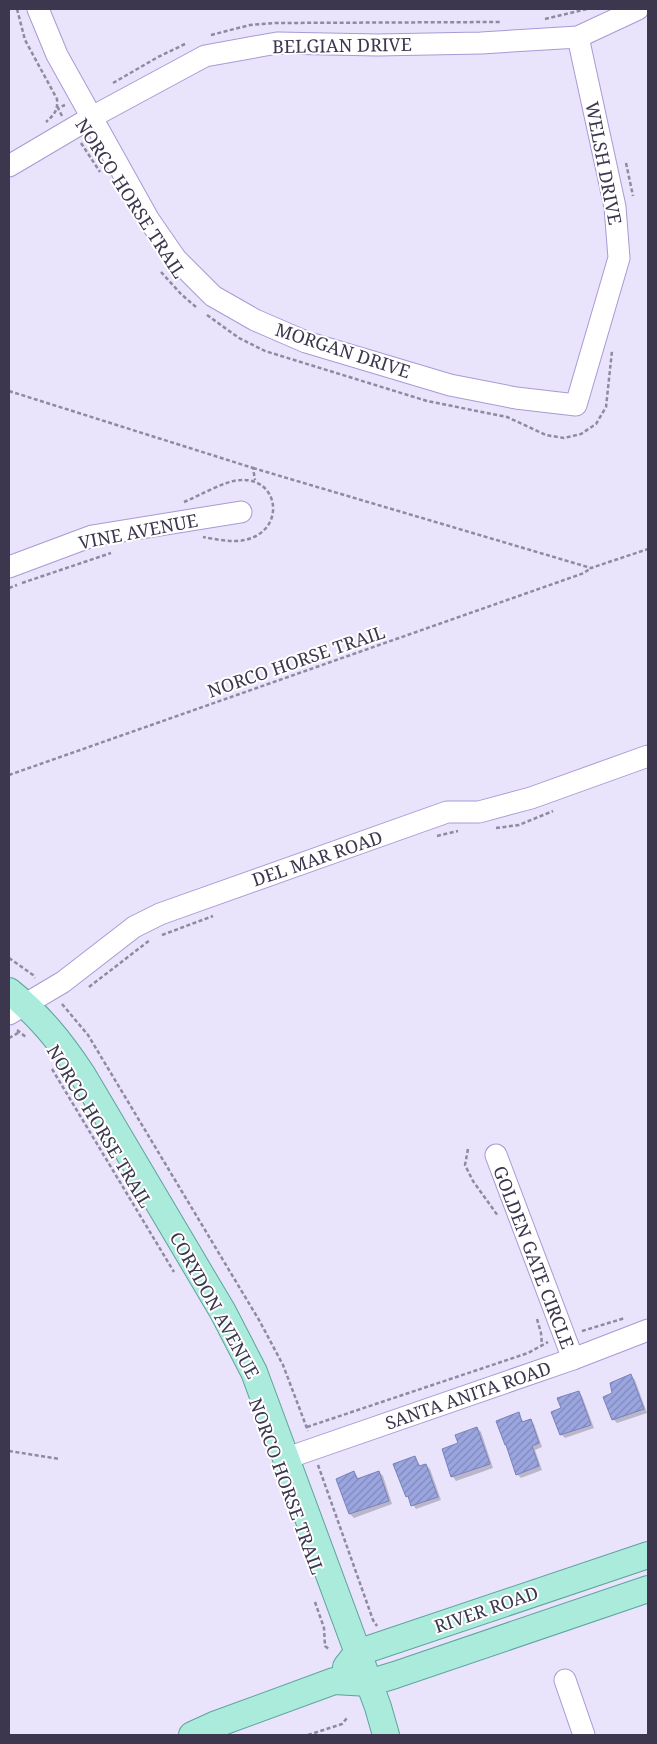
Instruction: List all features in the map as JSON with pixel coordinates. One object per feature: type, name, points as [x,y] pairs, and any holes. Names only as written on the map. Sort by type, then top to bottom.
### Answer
[{"type":"main road","name":"CORYDON AVENUE","points":[[21,1019],[58,1039],[82,1074],[223,1312],[254,1372],[369,1683],[386,1735]]},
{"type":"main road","name":"RIVER ROAD","points":[[334,1681],[357,1654],[648,1555]]},
{"type":"main road","name":"RIVER ROAD","points":[[192,1735],[214,1725],[334,1681],[369,1683],[648,1589]]},
{"type":"street","name":"MORGAN DRIVE","points":[[38,9],[57,55],[149,220],[176,259],[213,296],[254,320],[306,342],[450,385],[516,398],[576,405]]},
{"type":"street","name":"BELGIAN DRIVE","points":[[9,166],[70,130],[205,56],[277,43],[378,45],[481,43],[586,33],[638,9]]},
{"type":"street","name":"WELSH DRIVE","points":[[576,405],[619,258],[615,207],[586,33]]},
{"type":"street","name":"VINE AVENUE","points":[[9,567],[92,536],[241,512]]},
{"type":"street","name":"DEL MAR ROAD","points":[[21,1019],[63,982],[134,927],[160,914],[447,812],[479,812],[531,798],[648,756]]},
{"type":"street","name":"GOLDEN GATE CIRCLE","points":[[496,1155],[573,1359]]},
{"type":"street","name":"SANTA ANITA ROAD","points":[[287,1458],[573,1359],[640,1323]]},
{"type":"street","points":[[565,1680],[584,1735]]},
{"type":"path","name":"NORCO HORSE TRAIL","points":[[17,9],[25,40],[57,99],[58,108],[70,130],[84,147],[102,176]]},
{"type":"path","points":[[537,21],[586,9],[586,33]]},
{"type":"path","points":[[205,37],[250,25],[275,23],[509,22]]},
{"type":"path","points":[[113,84],[158,56],[190,42]]},
{"type":"path","name":"NORCO HORSE TRAIL","points":[[42,125],[53,116],[58,108],[80,98]]},
{"type":"path","points":[[624,154],[633,198]]},
{"type":"path","name":"NORCO HORSE TRAIL","points":[[160,271],[199,310]]},
{"type":"path","points":[[206,314],[239,338],[282,356],[427,401],[507,417],[546,435],[564,438],[581,434],[596,424],[606,406],[614,343]]},
{"type":"path","points":[[9,391],[254,468],[591,568]]},
{"type":"path","points":[[254,468],[255,480]]},
{"type":"path","name":"NORCO HORSE TRAIL","points":[[9,775],[568,579],[591,568],[648,549]]},
{"type":"path","points":[[493,828],[519,825],[561,808]]},
{"type":"path","points":[[436,837],[460,831]]},
{"type":"path","points":[[84,990],[154,937],[216,915]]},
{"type":"path","name":"NORCO HORSE TRAIL","points":[[9,1038],[21,1019],[64,1005]]},
{"type":"path","name":"NORCO HORSE TRAIL","points":[[48,1062],[175,1275]]},
{"type":"path","points":[[468,1149],[466,1165],[473,1180],[500,1218]]},
{"type":"path","points":[[536,1316],[542,1345]]},
{"type":"path","points":[[307,1427],[528,1353],[564,1336],[640,1323]]},
{"type":"path","points":[[9,1451],[60,1459]]},
{"type":"path","name":"NORCO HORSE TRAIL","points":[[314,1597],[324,1628],[325,1646],[329,1649]]},
{"type":"path","points":[[308,1735],[342,1724],[347,1718]]},
{"type":"building","points":[[631,1374],[644,1409],[612,1420],[603,1397],[612,1393],[610,1383]]},
{"type":"building","points":[[579,1391],[591,1425],[560,1435],[551,1412],[561,1408],[557,1398]]},
{"type":"building","points":[[519,1412],[522,1422],[531,1419],[539,1443],[532,1446],[539,1466],[516,1475],[496,1421]]},
{"type":"building","points":[[477,1427],[490,1464],[451,1477],[442,1449],[458,1443],[455,1435]]},
{"type":"building","points":[[415,1456],[419,1466],[426,1464],[438,1497],[411,1506],[393,1464]]},
{"type":"building","points":[[354,1471],[357,1479],[379,1471],[389,1501],[349,1514],[336,1479]]}]
